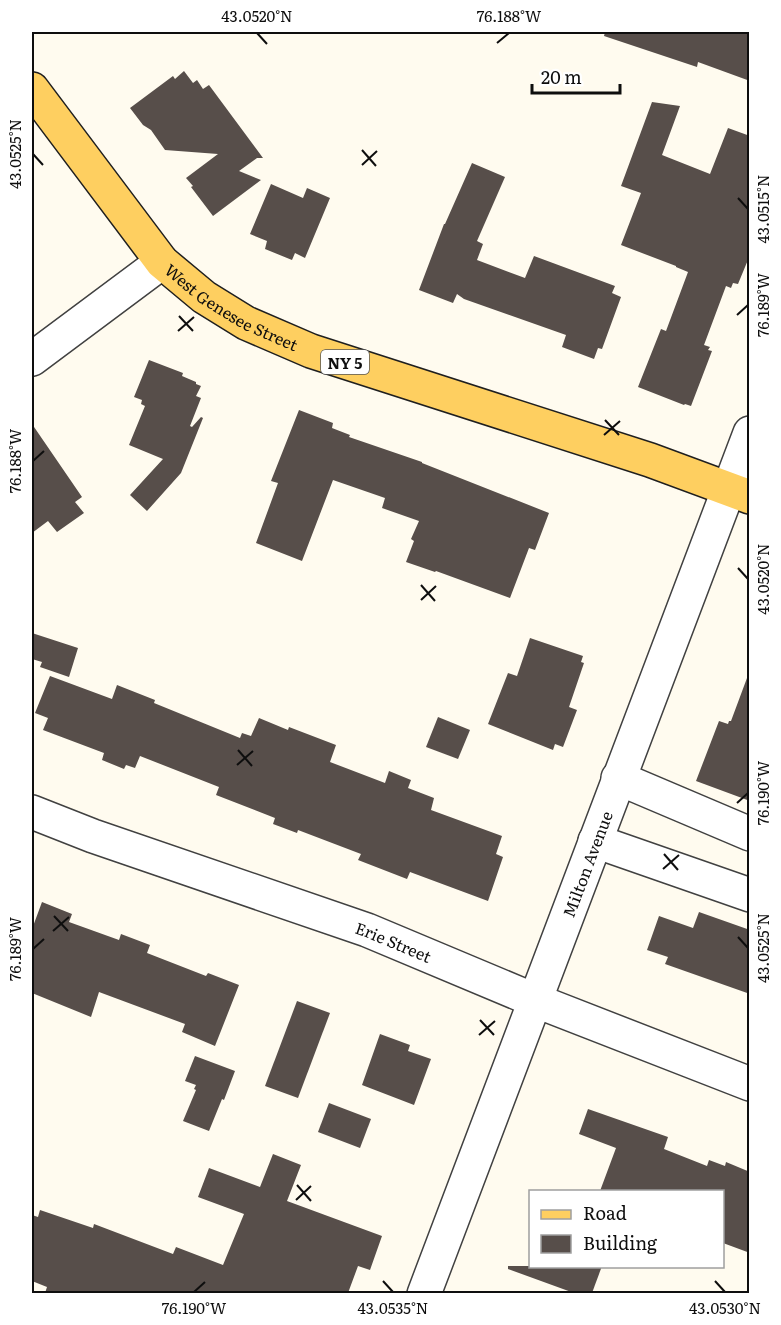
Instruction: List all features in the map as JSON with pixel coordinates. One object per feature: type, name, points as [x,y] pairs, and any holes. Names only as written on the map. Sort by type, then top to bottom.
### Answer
[{"type":"main road","name":"West Genesee Street","points":[[32,89],[162,262],[204,297],[246,323],[311,351],[650,460],[739,493]]},
{"type":"street","points":[[32,359],[162,262]]},
{"type":"street","name":"Milton Avenue","points":[[424,1293],[618,778],[739,493],[750,433]]},
{"type":"street","points":[[618,778],[750,834]]},
{"type":"street","name":"Erie Street","points":[[32,812],[93,836],[367,930],[534,1000],[750,1084]]},
{"type":"street","points":[[595,841],[750,895]]},
{"type":"building","points":[[605,32],[750,32],[750,81],[698,62],[697,67],[604,36]]},
{"type":"building","points":[[184,71],[193,83],[197,80],[203,89],[209,85],[263,158],[257,158],[239,171],[261,180],[213,216],[186,178],[218,154],[165,150],[151,130],[143,125],[130,108],[173,76],[175,79]]},
{"type":"building","points":[[652,102],[680,106],[662,155],[710,174],[728,128],[750,136],[750,255],[738,284],[733,283],[731,288],[726,286],[704,345],[710,347],[708,350],[712,351],[691,406],[638,387],[661,329],[666,331],[688,272],[621,245],[641,193],[621,186]]},
{"type":"building","points":[[472,163],[505,177],[477,241],[483,244],[477,260],[525,278],[534,256],[615,286],[612,293],[621,297],[602,349],[598,348],[594,359],[562,347],[566,335],[464,299],[457,294],[453,303],[419,290],[444,224]]},
{"type":"building","points":[[271,184],[303,198],[307,188],[330,198],[305,258],[295,253],[292,260],[265,249],[267,241],[250,234]]},
{"type":"building","points":[[149,360],[183,373],[182,376],[201,386],[196,396],[201,398],[190,426],[192,427],[201,417],[203,418],[181,473],[147,511],[130,495],[163,459],[129,445],[145,406],[141,404],[142,400],[134,397]]},
{"type":"building","points":[[299,410],[333,423],[332,428],[350,435],[349,437],[422,462],[549,513],[535,550],[529,548],[510,598],[406,562],[414,541],[411,539],[419,521],[382,508],[385,498],[333,480],[302,561],[256,543],[278,483],[271,481]]},
{"type":"building","points":[[32,424],[82,497],[75,502],[84,513],[57,532],[48,521],[32,533]]},
{"type":"building","points":[[32,633],[78,648],[69,677],[40,667],[42,662],[32,659]]},
{"type":"building","points":[[530,638],[583,656],[581,662],[584,663],[569,707],[577,710],[563,747],[555,744],[553,750],[488,724],[508,673],[517,676]]},
{"type":"building","points":[[50,676],[112,699],[117,685],[155,700],[154,703],[240,738],[242,733],[251,736],[259,718],[336,745],[330,762],[385,783],[389,771],[411,780],[408,788],[434,798],[431,810],[502,836],[496,854],[503,857],[488,901],[410,872],[407,879],[358,860],[361,854],[298,830],[297,833],[273,824],[275,818],[216,795],[219,787],[140,756],[135,768],[126,765],[124,769],[102,760],[104,753],[43,730],[48,718],[35,713]]},
{"type":"building","points":[[747,678],[750,679],[750,801],[696,781],[719,721],[728,724],[731,721]]},
{"type":"building","points":[[438,717],[470,730],[458,759],[426,747]]},
{"type":"building","points":[[42,902],[72,914],[69,922],[119,940],[121,934],[150,945],[147,953],[206,976],[208,973],[239,985],[215,1046],[182,1032],[185,1024],[99,992],[91,1017],[32,993],[32,929]]},
{"type":"building","points":[[699,912],[750,930],[750,994],[665,964],[668,957],[647,950],[659,916],[693,928]]},
{"type":"building","points":[[297,1001],[330,1013],[298,1098],[265,1086]]},
{"type":"building","points":[[380,1034],[410,1045],[408,1051],[431,1059],[414,1105],[362,1085]]},
{"type":"building","points":[[195,1056],[235,1071],[209,1131],[183,1121],[196,1090],[194,1089],[196,1085],[185,1081]]},
{"type":"building","points":[[329,1103],[371,1119],[360,1148],[318,1132]]},
{"type":"building","points":[[588,1109],[668,1137],[664,1149],[707,1166],[709,1160],[725,1166],[726,1162],[750,1172],[750,1253],[724,1243],[724,1190],[600,1190],[616,1148],[579,1134]]},
{"type":"building","points":[[273,1154],[301,1165],[287,1201],[382,1236],[370,1270],[358,1266],[348,1293],[45,1293],[47,1287],[32,1281],[32,1215],[38,1217],[40,1210],[93,1228],[94,1224],[173,1254],[176,1247],[223,1265],[244,1214],[198,1197],[209,1168],[260,1187]]},
{"type":"building","points":[[508,1266],[601,1268],[592,1293],[574,1293],[508,1269]]}]
